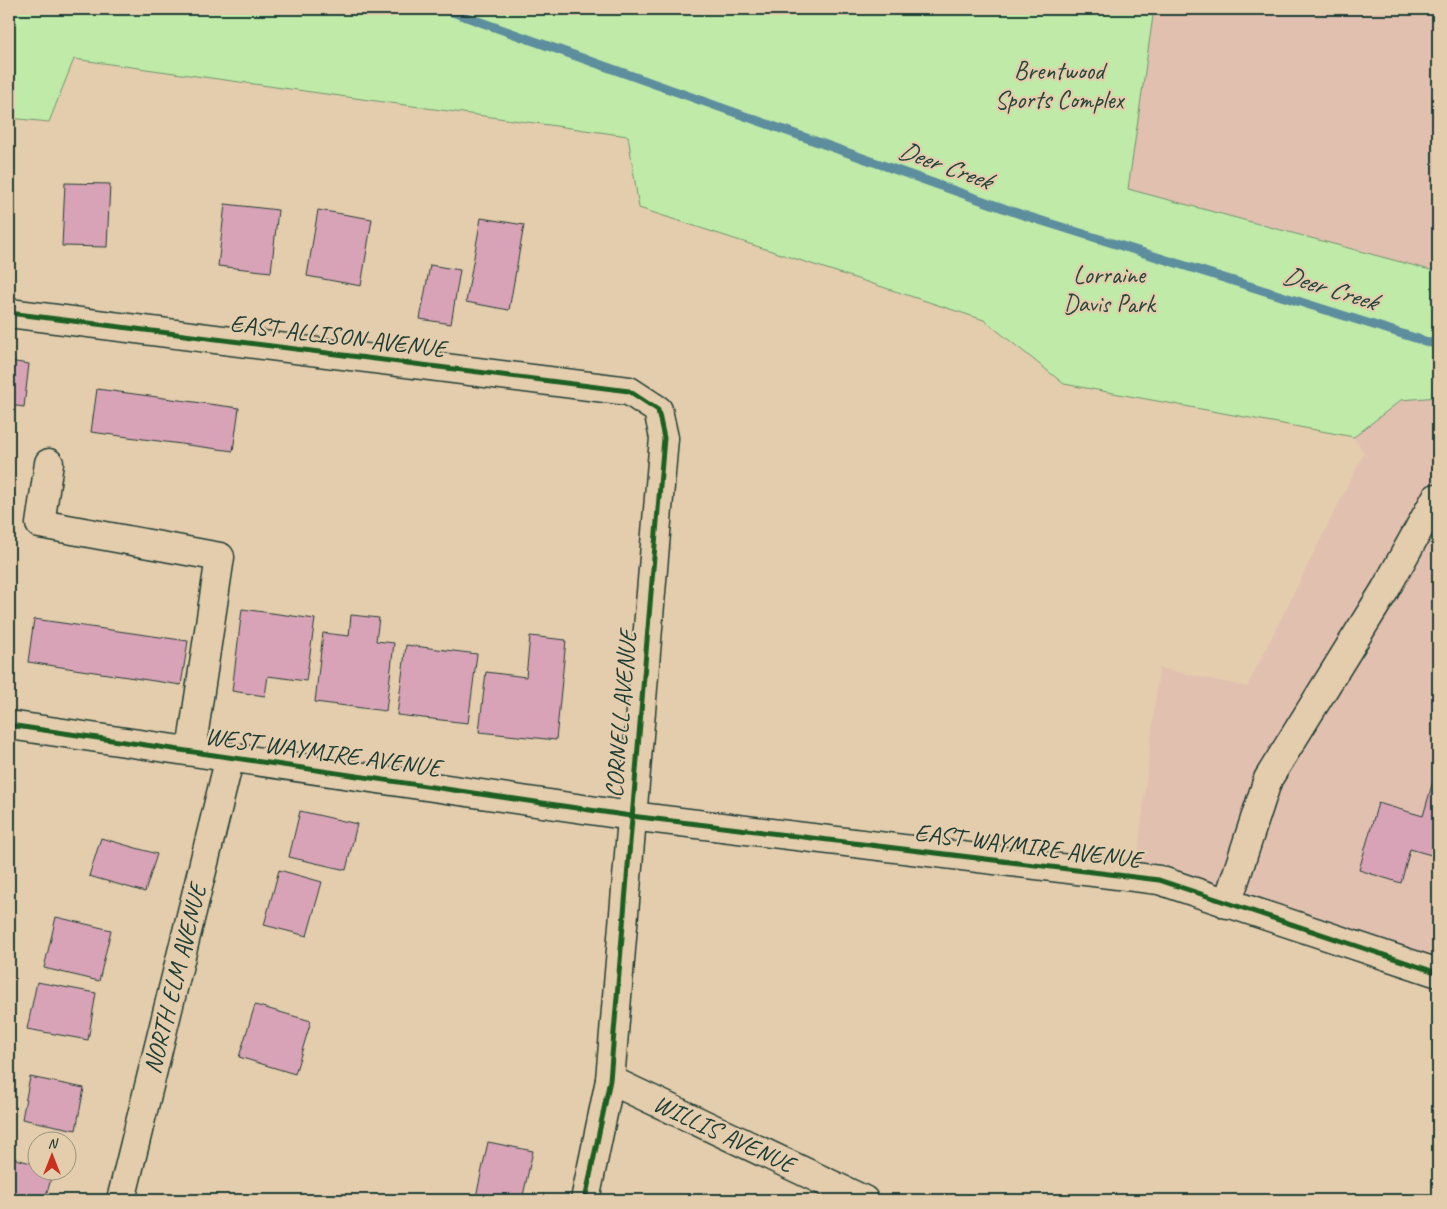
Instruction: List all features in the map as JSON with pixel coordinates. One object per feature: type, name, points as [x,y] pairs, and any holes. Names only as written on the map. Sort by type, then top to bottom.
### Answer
[{"type":"street","name":"EAST ALLISON AVENUE","points":[[9,314],[629,392],[658,410]]},
{"type":"street","name":"CORNELL AVENUE","points":[[586,1200],[610,1080],[664,438],[658,410]]},
{"type":"street","points":[[49,463],[40,524],[220,556],[191,751]]},
{"type":"street","points":[[1227,904],[1268,779],[1386,590],[1436,498],[1438,499]]},
{"type":"street","name":"WEST WAYMIRE AVENUE","points":[[9,724],[631,816]]},
{"type":"street","name":"NORTH ELM AVENUE","points":[[121,1200],[230,757]]},
{"type":"street","name":"EAST WAYMIRE AVENUE","points":[[631,816],[1159,880],[1438,973]]},
{"type":"street","name":"WILLIS AVENUE","points":[[610,1080],[864,1200]]},
{"type":"shaded area","points":[[1153,9],[1438,9],[1438,272],[1128,189]]},
{"type":"shaded area","points":[[1438,397],[1438,957],[1137,863],[1159,668],[1247,687],[1364,453],[1354,437],[1401,400]]},
{"type":"green space","name":"Lorraine Davis Park","points":[[9,9],[1148,9],[1148,13],[1153,16],[1128,189],[1438,272],[1438,397],[1401,400],[1354,437],[1064,384],[984,320],[639,208],[628,136],[74,59],[49,122],[9,118]]},
{"type":"building","points":[[65,183],[110,184],[107,247],[62,246]]},
{"type":"building","points":[[225,204],[278,210],[271,272],[218,266]]},
{"type":"building","points":[[318,210],[372,219],[361,286],[307,276]]},
{"type":"building","points":[[481,218],[524,225],[509,310],[466,302]]},
{"type":"building","points":[[430,265],[460,270],[451,324],[420,319]]},
{"type":"building","points":[[9,361],[29,364],[24,407],[9,405]]},
{"type":"building","points":[[97,389],[239,408],[233,451],[91,432]]},
{"type":"building","points":[[242,609],[315,619],[306,681],[268,676],[265,696],[232,691]]},
{"type":"building","points":[[351,615],[379,618],[376,641],[394,643],[386,711],[315,702],[323,633],[349,636]]},
{"type":"building","points":[[34,619],[188,641],[181,685],[28,662]]},
{"type":"building","points":[[530,636],[566,640],[556,740],[479,732],[486,672],[526,677]]},
{"type":"building","points":[[406,645],[477,654],[468,723],[397,715]]},
{"type":"building","points":[[1438,764],[1438,857],[1410,849],[1401,883],[1359,870],[1378,803],[1423,816]]},
{"type":"building","points":[[300,811],[357,824],[346,870],[289,857]]},
{"type":"building","points":[[101,838],[157,854],[145,892],[89,876]]},
{"type":"building","points":[[279,870],[322,882],[307,936],[264,925]]},
{"type":"building","points":[[56,917],[111,930],[99,981],[44,968]]},
{"type":"building","points":[[37,982],[96,993],[88,1040],[27,1029]]},
{"type":"building","points":[[255,1005],[311,1021],[295,1074],[239,1057]]},
{"type":"building","points":[[30,1077],[84,1088],[76,1130],[22,1119]]},
{"type":"building","points":[[488,1142],[533,1151],[522,1200],[494,1200],[476,1197]]},
{"type":"building","points":[[9,1157],[28,1162],[28,1182],[50,1182],[45,1200],[9,1200]]},
{"type":"waterway","name":"Deer Creek","points":[[444,9],[1020,214],[1431,343],[1438,343]]},
{"type":"cycle path","points":[[9,313],[629,391],[658,410],[664,438],[610,1080],[585,1200]]},
{"type":"cycle path","points":[[9,725],[631,816],[1159,880],[1438,973]]},
{"type":"park label","name":"Brentwood Sports Complex","points":[[1059,86]]}]
